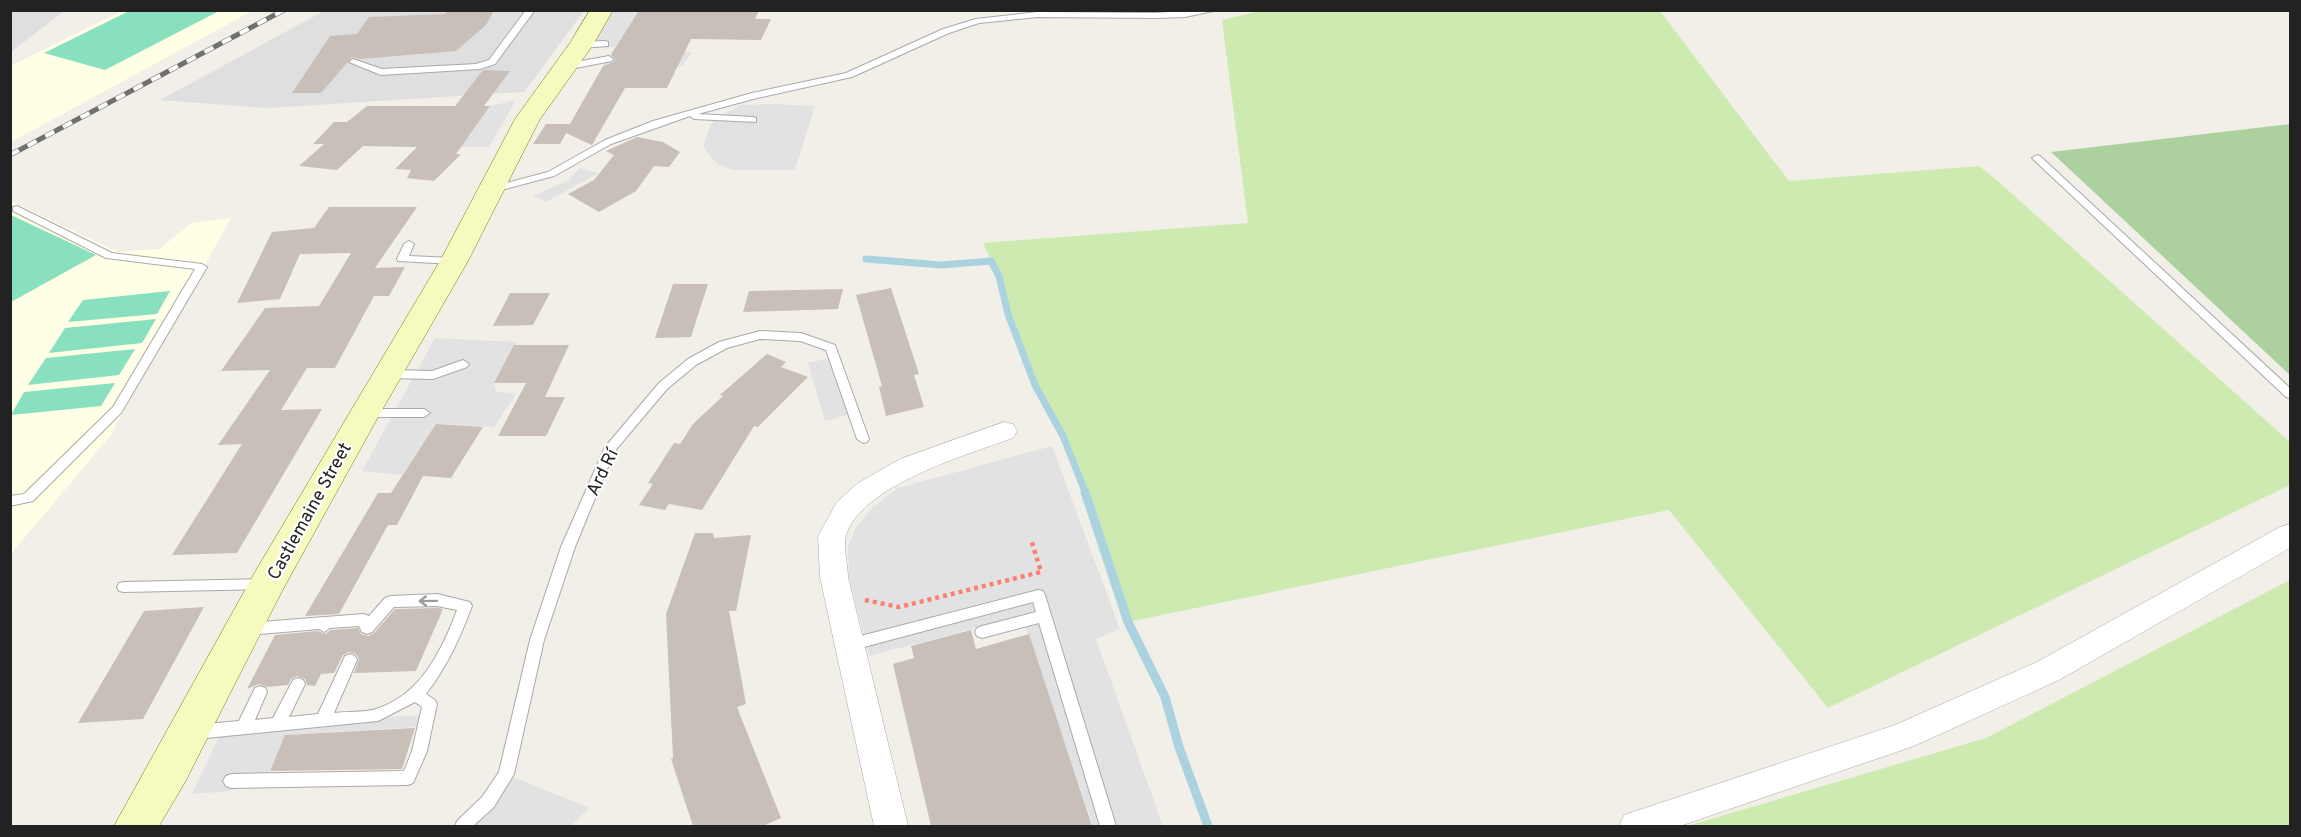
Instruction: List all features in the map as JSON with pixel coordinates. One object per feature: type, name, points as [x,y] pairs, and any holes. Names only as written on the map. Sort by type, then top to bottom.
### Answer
[{"type":"main road","name":"Castlemaine Street","points":[[136,826],[189,733],[268,583],[364,413],[454,261],[488,194],[508,143],[581,45],[602,10]]},
{"type":"street","points":[[891,826],[834,577],[832,536],[847,509],[868,490],[909,466],[1004,431]]},
{"type":"street","points":[[1636,826],[1903,736],[2038,676],[2290,535]]},
{"type":"lane","points":[[353,62],[381,72],[477,67],[492,62],[531,10]]},
{"type":"lane","points":[[488,194],[551,174],[608,142],[656,123],[751,96],[848,75],[909,50],[940,32],[979,21],[1028,15],[1118,17],[1214,10]]},
{"type":"lane","points":[[581,45],[605,44]]},
{"type":"lane","points":[[564,67],[609,59]]},
{"type":"lane","points":[[656,123],[693,116],[753,120]]},
{"type":"lane","points":[[2037,158],[2290,394]]},
{"type":"lane","points":[[10,501],[28,498],[117,410],[202,267],[110,256],[17,209]]},
{"type":"lane","points":[[409,244],[402,259],[454,261]]},
{"type":"lane","name":"Ard Rí","points":[[463,826],[488,802],[506,774],[537,640],[568,547],[609,450],[663,386],[692,362],[723,345],[760,335],[801,338],[831,348],[863,439]]},
{"type":"lane","points":[[389,374],[434,375],[463,364]]},
{"type":"lane","points":[[364,413],[424,413]]},
{"type":"lane","points":[[124,587],[268,583]]},
{"type":"lane","points":[[849,645],[1038,596],[1108,826]]},
{"type":"lane","points":[[189,733],[324,718],[378,715],[416,695],[432,675],[453,639],[465,606],[437,600],[390,602],[367,628],[364,620],[325,625],[244,629]]},
{"type":"lane","points":[[982,632],[1043,616]]},
{"type":"lane","points":[[324,718],[350,660]]},
{"type":"lane","points":[[278,723],[298,684]]},
{"type":"lane","points":[[244,727],[260,692]]},
{"type":"lane","points":[[231,781],[408,778],[423,743],[430,704],[416,695]]},
{"type":"path","points":[[859,591],[862,599],[899,607],[1041,572],[1031,539]]},
{"type":"shaded area","points":[[11,10],[64,10],[64,11],[11,52]]},
{"type":"shaded area","points":[[638,10],[616,47],[692,52],[682,66],[603,66],[615,47],[588,48],[612,11]]},
{"type":"shaded area","points":[[122,11],[252,11],[11,142],[10,66]]},
{"type":"shaded area","points":[[324,11],[584,11],[524,92],[267,108],[160,100]]},
{"type":"shaded area","points":[[516,100],[489,147],[404,147],[411,137],[468,138],[490,106]]},
{"type":"shaded area","points":[[741,105],[815,106],[795,170],[732,170],[716,163],[703,147],[710,125],[718,117]]},
{"type":"shaded area","points":[[580,168],[599,173],[546,202],[533,196],[569,180]]},
{"type":"shaded area","points":[[11,201],[118,252],[159,249],[192,223],[231,218],[110,436],[11,554]]},
{"type":"shaded area","points":[[435,338],[517,342],[494,383],[496,392],[517,393],[494,427],[437,424],[402,475],[362,471]]},
{"type":"shaded area","points":[[830,358],[848,415],[825,421],[808,363]]},
{"type":"shaded area","points":[[1052,446],[1120,629],[1096,639],[1163,826],[1093,826],[1022,616],[869,656],[849,577],[848,547],[856,527],[873,507],[898,488]]},
{"type":"shaded area","points":[[422,715],[418,727],[285,735],[268,776],[246,782],[231,791],[192,794],[222,730],[259,725]]},
{"type":"shaded area","points":[[506,774],[589,808],[571,826],[463,826],[478,813]]},
{"type":"green space","points":[[1264,10],[1660,11],[1789,181],[1979,166],[2290,442],[2290,485],[1828,708],[1669,510],[1128,622],[1063,436],[1035,385],[999,276],[983,243],[1248,223],[1222,20]]},
{"type":"green space","points":[[129,11],[219,11],[105,70],[44,53]]},
{"type":"green space","points":[[2290,124],[2290,375],[2051,152]]},
{"type":"green space","points":[[11,215],[96,255],[11,302]]},
{"type":"green space","points":[[170,291],[157,314],[68,322],[83,300]]},
{"type":"green space","points":[[156,319],[142,343],[49,353],[65,328]]},
{"type":"green space","points":[[135,349],[119,375],[28,385],[46,358]]},
{"type":"green space","points":[[115,383],[101,406],[11,415],[24,392]]},
{"type":"green space","points":[[2290,580],[2290,826],[1687,826],[1986,738]]},
{"type":"building","points":[[447,10],[494,10],[486,25],[456,51],[360,59],[352,57],[321,93],[292,93],[330,36],[357,34],[369,17],[445,14]]},
{"type":"building","points":[[639,10],[759,10],[755,19],[771,19],[761,40],[691,39],[667,88],[625,88],[592,145],[566,133],[560,144],[533,144],[546,124],[570,124],[603,66],[614,62],[615,58],[611,55]]},
{"type":"building","points":[[483,70],[510,71],[484,106],[490,106],[456,154],[461,154],[434,181],[407,178],[411,170],[395,169],[417,147],[363,146],[337,170],[299,166],[324,144],[313,144],[334,122],[347,122],[367,106],[455,106]]},
{"type":"building","points":[[637,137],[663,142],[680,152],[669,167],[654,166],[636,191],[599,212],[568,194],[594,180],[614,155],[606,151]]},
{"type":"building","points":[[329,207],[417,207],[375,268],[405,267],[389,296],[374,296],[335,368],[307,368],[281,410],[322,409],[237,553],[172,555],[242,444],[218,445],[270,370],[221,371],[265,308],[319,306],[351,253],[300,254],[280,299],[237,303],[272,232],[314,228]]},
{"type":"building","points":[[673,284],[708,284],[691,337],[655,338]]},
{"type":"building","points":[[891,288],[919,374],[914,375],[924,407],[886,416],[879,387],[882,386],[856,295]]},
{"type":"building","points":[[843,289],[838,309],[743,312],[749,291]]},
{"type":"building","points":[[510,293],[550,293],[533,325],[493,326]]},
{"type":"building","points":[[514,345],[569,345],[545,397],[565,397],[546,436],[498,436],[526,383],[494,383]]},
{"type":"building","points":[[767,354],[786,362],[781,367],[808,377],[758,427],[754,426],[702,510],[669,504],[665,510],[639,505],[653,484],[648,483],[674,443],[680,444],[693,424],[723,396],[720,395]]},
{"type":"building","points":[[436,424],[483,427],[451,478],[423,476],[397,525],[388,525],[339,614],[305,616],[378,493],[391,493]]},
{"type":"building","points":[[695,533],[713,533],[714,538],[751,535],[736,611],[729,611],[746,704],[737,707],[781,818],[763,826],[693,826],[671,759],[673,758],[666,614]]},
{"type":"building","points":[[204,607],[143,719],[78,723],[144,611]]},
{"type":"building","points":[[395,609],[443,609],[416,671],[354,673],[359,659],[356,654],[349,652],[343,655],[334,673],[321,674],[315,686],[307,685],[305,679],[297,676],[291,679],[288,685],[267,687],[259,684],[247,689],[275,635],[318,631],[325,634],[331,630],[358,628],[361,634],[368,636],[374,633]]},
{"type":"building","points":[[971,630],[976,649],[1029,634],[1092,826],[931,826],[893,664],[914,658],[911,646]]},
{"type":"building","points":[[415,728],[402,769],[270,771],[285,735]]},
{"type":"waterway","points":[[866,259],[941,265],[991,261],[999,276],[1008,314],[1035,385],[1063,436],[1086,494]]},
{"type":"waterway","points":[[1085,492],[1128,622],[1165,697],[1179,747],[1208,826]]},
{"type":"railway","points":[[10,155],[284,10]]}]
